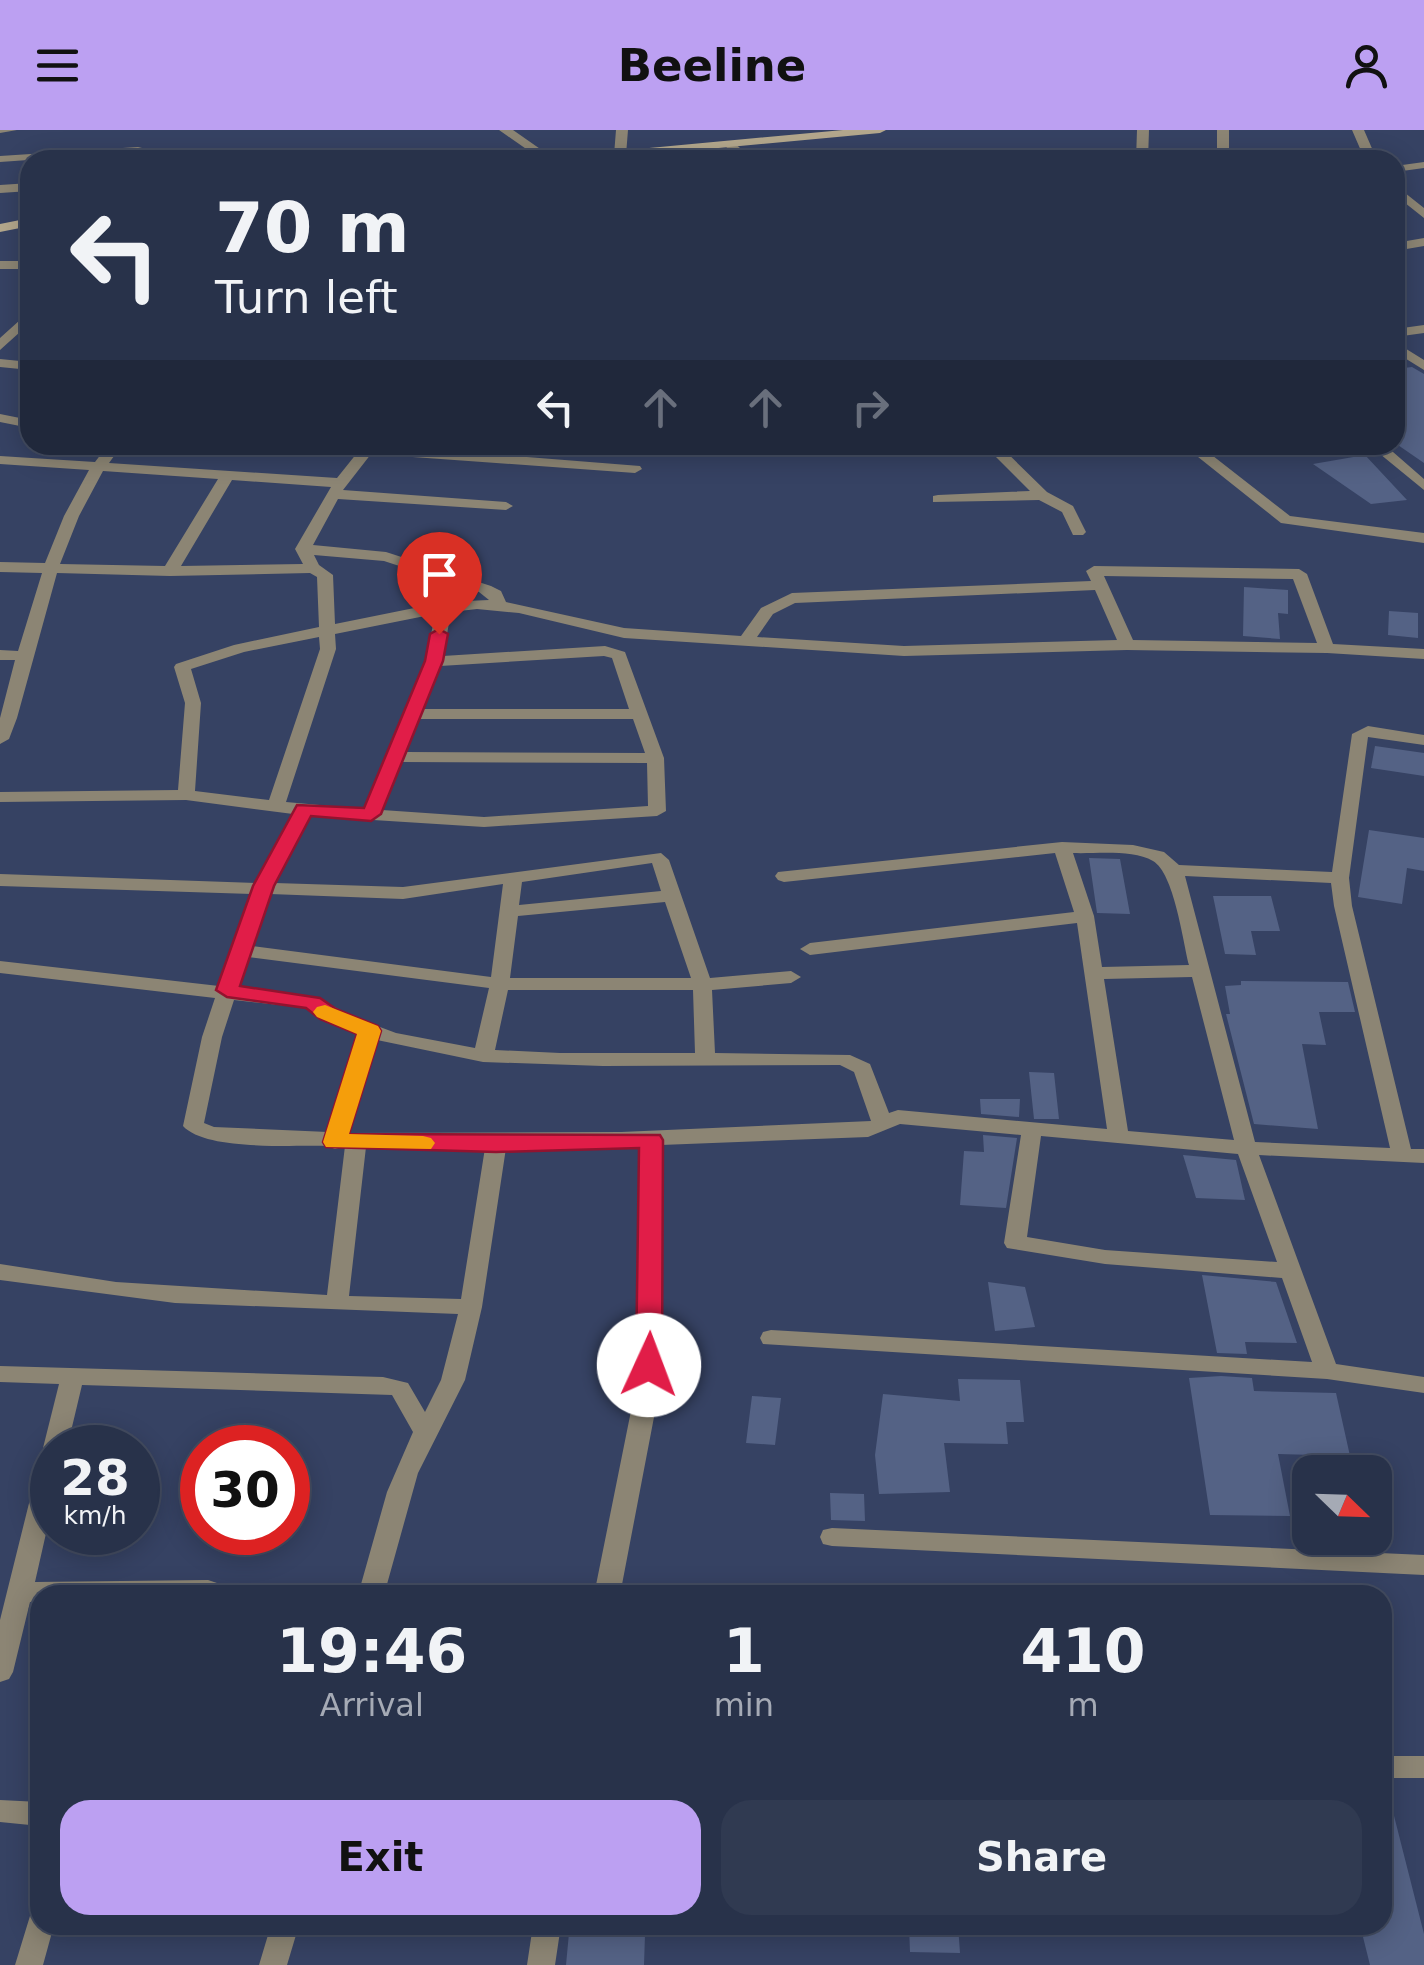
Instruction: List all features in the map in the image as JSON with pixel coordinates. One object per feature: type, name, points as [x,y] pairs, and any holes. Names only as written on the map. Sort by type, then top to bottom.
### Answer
[{"type":"street","points":[[0,130],[11,130]]},
{"type":"street","points":[[505,130],[536,150]]},
{"type":"street","points":[[664,150],[880,130]]},
{"type":"street","points":[[730,144],[737,150]]},
{"type":"street","points":[[0,346],[20,325]]},
{"type":"street","points":[[2,732],[76,506],[107,455]]},
{"type":"street","points":[[303,549],[337,488],[362,455]]},
{"type":"street","points":[[465,455],[634,469]]},
{"type":"street","points":[[1001,455],[1042,494],[1068,508],[1078,532]]},
{"type":"street","points":[[1203,455],[1286,520],[1424,538]]},
{"type":"street","points":[[1388,455],[1424,486]]},
{"type":"street","points":[[0,460],[226,477],[506,506]]},
{"type":"street","points":[[170,571],[226,477]]},
{"type":"street","points":[[938,499],[1042,494]]},
{"type":"street","points":[[276,806],[328,650],[330,631],[326,576],[313,568],[303,549]]},
{"type":"street","points":[[303,549],[386,557],[484,589],[495,594],[500,604]]},
{"type":"street","points":[[0,567],[170,571],[313,568]]},
{"type":"street","points":[[1127,645],[1098,585],[1093,573],[1096,571],[1299,574],[1327,648]]},
{"type":"street","points":[[745,642],[767,610],[792,598],[1098,585]]},
{"type":"street","points":[[186,796],[192,692],[182,668],[240,648],[444,608],[500,604],[624,634],[954,652],[1127,645],[1327,648],[1424,654]]},
{"type":"street","points":[[371,814],[434,661],[444,608]]},
{"type":"street","points":[[0,797],[186,796],[304,810],[484,822],[650,814],[660,805],[656,758],[619,655],[612,652],[434,661]]},
{"type":"street","points":[[0,654],[24,656]]},
{"type":"street","points":[[412,714],[640,714]]},
{"type":"street","points":[[304,810],[264,886],[212,1037],[193,1126],[211,1134],[346,1142],[496,1144],[868,1130],[890,1121],[938,1120],[1246,1148],[1413,1156],[1346,917],[1340,878],[1360,734],[1368,731],[1424,740]]},
{"type":"street","points":[[396,756],[656,758]]},
{"type":"street","points":[[1062,847],[1085,916],[1118,1136]]},
{"type":"street","points":[[784,876],[1062,847],[1133,850],[1158,856],[1174,870],[1246,1148],[1327,1371]]},
{"type":"street","points":[[0,880],[403,893],[655,857],[660,860],[702,983],[705,1060]]},
{"type":"street","points":[[1174,870],[1340,878]]},
{"type":"street","points":[[483,1056],[500,984],[513,880]]},
{"type":"street","points":[[512,911],[671,896]]},
{"type":"street","points":[[810,949],[1085,916]]},
{"type":"street","points":[[241,950],[500,984],[702,983],[791,977]]},
{"type":"street","points":[[0,968],[312,1002],[328,1014],[370,1031],[514,1060],[844,1059],[862,1068],[890,1121]]},
{"type":"street","points":[[1096,973],[1200,971]]},
{"type":"street","points":[[337,1303],[346,1142],[370,1031]]},
{"type":"street","points":[[1032,1128],[1016,1243],[1105,1257],[1291,1271]]},
{"type":"street","points":[[609,1585],[647,1390],[651,1140]]},
{"type":"street","points":[[373,1585],[392,1510],[424,1432],[442,1408],[453,1381],[470,1307],[496,1144]]},
{"type":"street","points":[[0,1272],[73,1284],[183,1294],[470,1307]]},
{"type":"street","points":[[770,1338],[1327,1371],[1424,1384]]},
{"type":"street","points":[[0,1374],[383,1384],[400,1390],[424,1432]]},
{"type":"street","points":[[60,1425],[72,1376]]},
{"type":"street","points":[[832,1536],[1424,1565]]},
{"type":"street","points":[[0,1672],[30,1553]]},
{"type":"street","points":[[21,1592],[30,1592]]},
{"type":"street","points":[[1392,1767],[1424,1767]]},
{"type":"street","points":[[0,1811],[30,1813]]},
{"type":"street","points":[[29,1965],[37,1935]]},
{"type":"street","points":[[272,1965],[282,1935]]},
{"type":"street","points":[[541,1965],[546,1935]]},
{"type":"building","points":[[1405,368],[1424,374],[1424,463],[1405,450]]},
{"type":"building","points":[[1365,455],[1407,500],[1371,504],[1313,464]]},
{"type":"building","points":[[1244,587],[1288,590],[1288,614],[1278,613],[1280,639],[1243,636]]},
{"type":"building","points":[[1389,611],[1418,613],[1418,638],[1388,635]]},
{"type":"building","points":[[1375,746],[1424,753],[1424,776],[1371,768]]},
{"type":"building","points":[[1369,830],[1424,838],[1424,871],[1407,868],[1402,904],[1358,897]]},
{"type":"building","points":[[1089,858],[1120,859],[1130,914],[1097,913]]},
{"type":"building","points":[[1213,896],[1271,896],[1280,931],[1251,931],[1256,955],[1225,954]]},
{"type":"building","points":[[1241,981],[1348,982],[1355,1012],[1319,1012],[1326,1045],[1302,1044],[1318,1129],[1254,1124],[1226,1014],[1230,1014],[1225,986],[1241,985]]},
{"type":"building","points":[[1029,1072],[1054,1073],[1059,1119],[1034,1119]]},
{"type":"building","points":[[980,1099],[1020,1099],[1019,1117],[981,1114]]},
{"type":"building","points":[[983,1135],[1017,1138],[1006,1208],[960,1205],[964,1151],[984,1152]]},
{"type":"building","points":[[1183,1155],[1236,1160],[1245,1200],[1196,1198]]},
{"type":"building","points":[[1202,1275],[1276,1282],[1297,1343],[1245,1342],[1247,1354],[1217,1353]]},
{"type":"building","points":[[988,1282],[1025,1287],[1035,1327],[995,1331]]},
{"type":"building","points":[[1189,1378],[1252,1378],[1254,1391],[1336,1393],[1350,1455],[1278,1454],[1290,1516],[1210,1515]]},
{"type":"building","points":[[958,1379],[1020,1380],[1024,1422],[1006,1422],[1008,1444],[944,1443],[950,1492],[879,1494],[875,1455],[883,1394],[960,1401]]},
{"type":"building","points":[[752,1396],[781,1398],[775,1445],[746,1443]]},
{"type":"building","points":[[830,1493],[864,1494],[865,1521],[831,1520]]},
{"type":"building","points":[[1392,1808],[1424,1934],[1424,1965],[1370,1965],[1362,1935],[1392,1935]]},
{"type":"building","points":[[569,1935],[645,1935],[644,1965],[566,1965]]},
{"type":"building","points":[[909,1935],[959,1935],[960,1953],[910,1952]]},
{"type":"slow traffic","points":[[325,1012],[370,1031],[335,1142],[423,1143]]},
{"type":"route","points":[[439,634],[434,661],[371,814],[304,810],[264,886],[227,990],[312,1002],[328,1014],[370,1031],[335,1142],[496,1144],[651,1140],[649,1365]]}]
